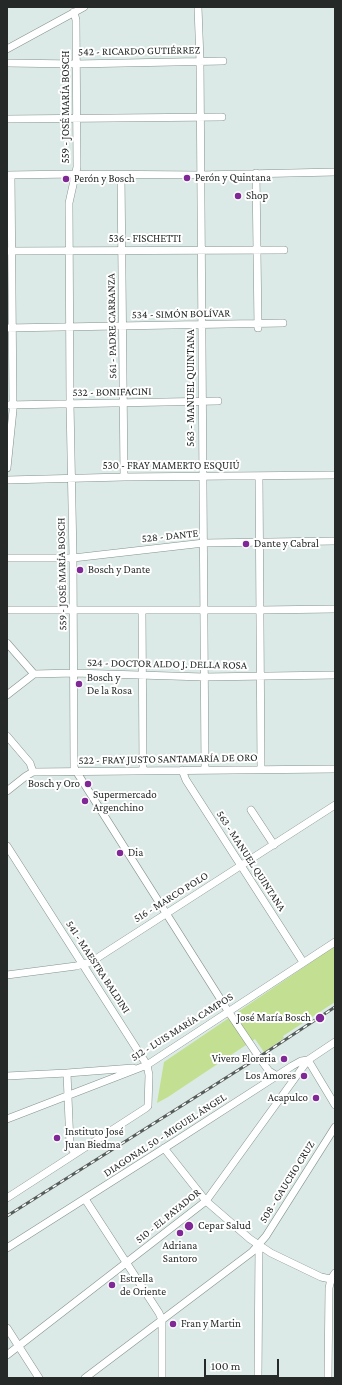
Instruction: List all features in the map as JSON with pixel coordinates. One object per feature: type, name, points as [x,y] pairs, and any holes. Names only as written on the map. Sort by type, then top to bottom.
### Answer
[{"type":"street","points":[[7,49],[84,7]]},
{"type":"street","name":"563 - MANUEL QUINTANA","points":[[198,7],[200,61],[205,769]]},
{"type":"street","name":"559 - JOSÉ MARÍA BOSCH","points":[[74,12],[76,20],[76,119],[78,166],[69,200],[74,767],[228,1011],[269,1071],[277,1076]]},
{"type":"street","name":"542 - RICARDO GUTIÉRREZ","points":[[7,63],[76,64],[223,61]]},
{"type":"street","points":[[7,119],[222,117]]},
{"type":"street","points":[[7,468],[10,404],[9,175],[335,172]]},
{"type":"street","points":[[256,173],[258,326]]},
{"type":"street","name":"561 - PADRE CARRANZA","points":[[121,175],[124,477]]},
{"type":"street","name":"536 - FISCHETTI","points":[[9,251],[284,250]]},
{"type":"street","name":"534 - SIMÓN BOLÍVAR","points":[[10,328],[202,325],[258,326],[283,323]]},
{"type":"street","name":"532 - BONIFACINI","points":[[10,404],[218,401]]},
{"type":"street","name":"530 - FRAY MAMERTO ESQUIÚ","points":[[7,480],[124,477],[335,475]]},
{"type":"street","points":[[259,476],[262,769]]},
{"type":"street","name":"528 - DANTE","points":[[7,558],[73,558],[204,544],[335,541]]},
{"type":"street","points":[[7,610],[142,611],[335,609]]},
{"type":"street","points":[[142,611],[143,770]]},
{"type":"street","points":[[7,643],[34,674],[7,695]]},
{"type":"street","name":"524 - DOCTOR ALDO J. DELLA ROSA","points":[[34,674],[74,673],[204,677],[335,675]]},
{"type":"street","points":[[7,736],[30,763],[33,772],[7,791]]},
{"type":"street","name":"522 - FRAY JUSTO SANTAMARÍA DE ORO","points":[[33,772],[205,769],[335,769]]},
{"type":"street","name":"563 - MANUEL QUINTANA","points":[[182,770],[186,780],[303,962]]},
{"type":"street","name":"516 - MARCO POLO","points":[[7,975],[84,965],[91,962],[335,805]]},
{"type":"street","points":[[251,810],[274,844]]},
{"type":"street","name":"541 - MAESTRA BALDINI","points":[[7,846],[147,1065],[149,1076],[148,1106],[75,1154]]},
{"type":"street","name":"512 - LUIS MARÍA CAMPOS","points":[[7,1119],[147,1065],[335,942]]},
{"type":"street","name":"DIAGONAL 50 - MIGUEL ÁNGEL","points":[[7,1248],[297,1063],[308,1060],[335,1042]]},
{"type":"street","points":[[308,1060],[335,1105]]},
{"type":"street","name":"510 - EL PAYADOR","points":[[7,1355],[206,1201],[308,1060]]},
{"type":"street","points":[[7,1076],[126,1069],[147,1065]]},
{"type":"street","points":[[7,1198],[75,1154],[70,1145],[67,1073]]},
{"type":"street","name":"508 - GAUCHO CRUZ","points":[[85,1378],[259,1246],[335,1127]]},
{"type":"street","points":[[164,1148],[206,1201],[259,1246],[321,1276],[334,1278],[329,1288],[328,1378]]},
{"type":"street","points":[[86,1199],[162,1320],[162,1378]]},
{"type":"street","points":[[258,1378],[259,1246]]},
{"type":"street","points":[[7,1328],[39,1378]]},
{"type":"green space","points":[[335,946],[335,1002],[283,1036],[284,1038],[264,1052],[255,1039],[157,1103],[164,1062]]},
{"type":"railway","points":[[7,1216],[259,1057],[335,1007]]},
{"type":"place","name":"Perón y Quintana","points":[[187,178]]},
{"type":"place","name":"Perón y Bosch","points":[[66,179]]},
{"type":"place","name":"Shop","points":[[238,196]]},
{"type":"place","name":"Dante y Cabral","points":[[246,544]]},
{"type":"place","name":"Bosch y Dante","points":[[80,570]]},
{"type":"place","name":"Bosch y De la Rosa","points":[[79,684]]},
{"type":"place","name":"Bosch y Oro","points":[[88,784]]},
{"type":"place","name":"Supermercado Argenchino","points":[[85,801]]},
{"type":"place","name":"Dia","points":[[120,853]]},
{"type":"place","name":"José María Bosch","points":[[320,1018]]},
{"type":"place","name":"Vivero Floreria","points":[[284,1059]]},
{"type":"place","name":"Los Amores","points":[[304,1076]]},
{"type":"place","name":"Acapulco","points":[[316,1098]]},
{"type":"place","name":"Instituto José Juan Biedma","points":[[57,1138]]},
{"type":"place","name":"Cepar Salud","points":[[189,1226]]},
{"type":"place","name":"Adriana Santoro","points":[[180,1233]]},
{"type":"place","name":"Estrella de Oriente","points":[[112,1285]]},
{"type":"place","name":"Fran y Martin","points":[[173,1324]]}]
